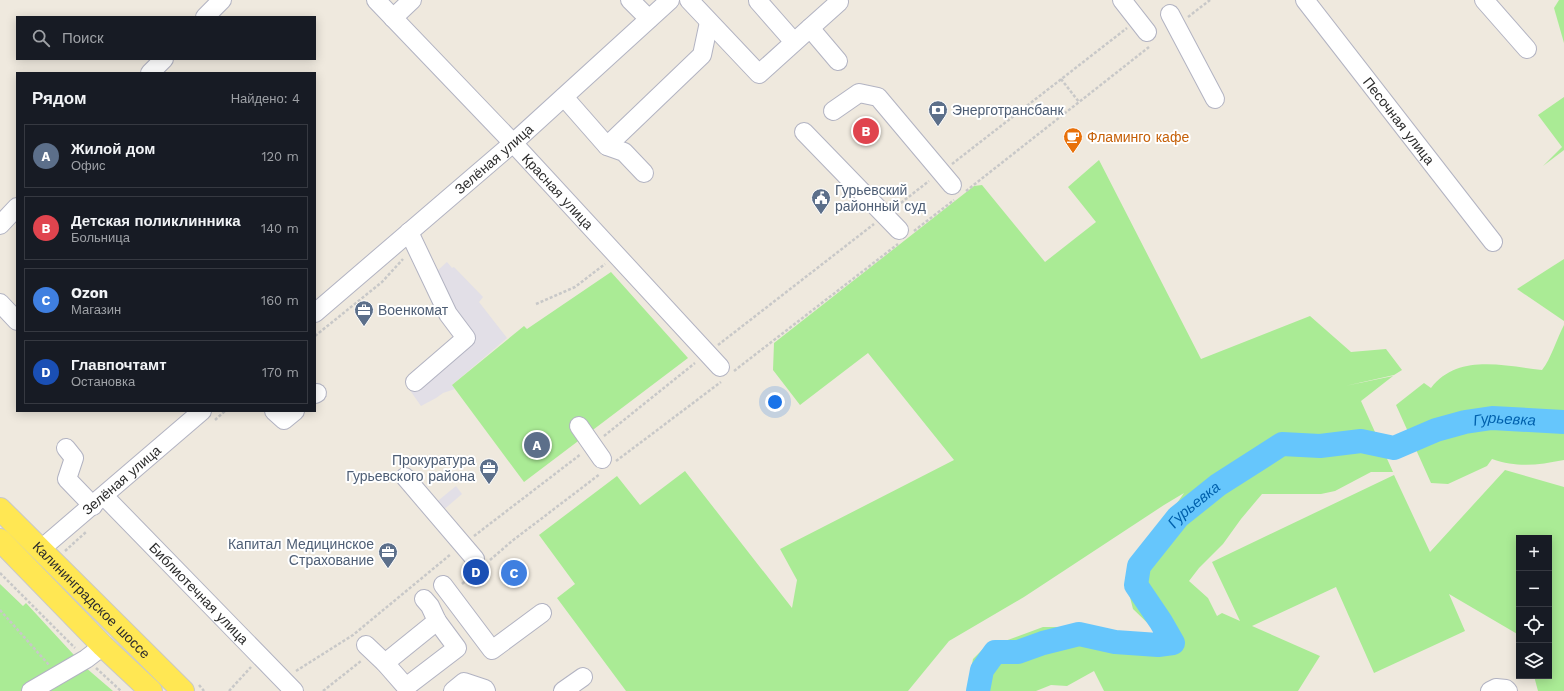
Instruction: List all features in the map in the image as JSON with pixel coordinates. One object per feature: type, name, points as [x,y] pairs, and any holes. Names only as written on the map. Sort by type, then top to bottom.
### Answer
[{"type":"main road","name":"Калининградское шоссе","points":[[0,509],[183,691]]},
{"type":"main road","points":[[0,540],[103,646],[151,691]]},
{"type":"street","points":[[206,16],[222,0]]},
{"type":"street","name":"Красная улица","points":[[376,0],[708,353],[724,374]]},
{"type":"street","points":[[393,18],[412,0]]},
{"type":"street","points":[[630,0],[649,18]]},
{"type":"street","name":"Зелёная улица","points":[[316,312],[512,143],[670,0]]},
{"type":"street","points":[[689,0],[759,74],[839,2],[837,0]]},
{"type":"street","points":[[759,0],[758,1],[794,42]]},
{"type":"street","points":[[1122,0],[1146,32]]},
{"type":"street","name":"Песочная улица","points":[[1305,0],[1493,242]]},
{"type":"street","points":[[1484,0],[1527,49]]},
{"type":"street","points":[[1173,20],[1215,99]]},
{"type":"street","points":[[607,146],[702,55],[709,22]]},
{"type":"street","points":[[810,28],[838,61]]},
{"type":"street","points":[[151,72],[163,60]]},
{"type":"street","points":[[833,111],[859,93],[878,97],[954,187]]},
{"type":"street","points":[[564,97],[607,146],[624,152],[644,173]]},
{"type":"street","points":[[804,132],[903,235]]},
{"type":"street","points":[[0,225],[16,211]]},
{"type":"street","points":[[409,232],[448,314],[466,338],[415,382]]},
{"type":"street","points":[[0,303],[16,320]]},
{"type":"street","name":"Зелёная улица","points":[[40,549],[201,412]]},
{"type":"street","points":[[275,412],[284,420],[294,412]]},
{"type":"street","points":[[579,426],[603,460]]},
{"type":"street","name":"Библиотечная улица","points":[[66,448],[74,458],[67,479],[98,501],[261,656],[288,685]]},
{"type":"street","points":[[405,477],[479,565]]},
{"type":"street","points":[[446,589],[492,650],[542,612]]},
{"type":"street","points":[[424,599],[430,606],[437,621],[457,648],[407,689],[375,653],[437,621]]},
{"type":"street","points":[[31,691],[86,659],[103,646]]},
{"type":"street","points":[[563,691],[582,677]]},
{"type":"street","points":[[453,691],[464,682],[484,688],[486,691]]},
{"type":"path","points":[[1173,20],[1210,0]]},
{"type":"path","points":[[288,685],[353,635],[462,545],[603,460],[724,374],[903,235],[954,187],[1061,79],[1146,32]]},
{"type":"path","points":[[446,589],[512,541],[603,460],[708,353],[885,216],[954,187],[1079,102],[1146,32]]},
{"type":"path","points":[[1061,79],[1079,102]]},
{"type":"path","points":[[536,304],[575,287],[616,255]]},
{"type":"path","points":[[0,573],[86,659],[121,691]]},
{"type":"path","points":[[0,610],[59,675]]},
{"type":"path","points":[[323,691],[375,653]]},
{"type":"path","points":[[229,691],[261,656]]},
{"type":"shaded area","points":[[447,262],[452,268],[454,267],[483,297],[479,302],[507,338],[452,385],[455,389],[443,393],[421,406],[407,386],[469,333],[425,282]]},
{"type":"shaded area","points":[[456,486],[462,494],[441,512],[434,504]]},
{"type":"green space","points":[[1559,0],[1564,0],[1564,43],[1554,8]]},
{"type":"green space","points":[[1564,97],[1564,150],[1543,166],[1562,147],[1538,115]]},
{"type":"green space","points":[[1099,160],[1201,359],[1310,316],[1351,352],[1386,349],[1402,370],[1394,375],[1345,386],[1393,376],[1361,401],[1393,472],[1371,472],[1335,491],[1321,494],[1262,494],[1223,544],[1199,568],[1189,581],[1208,598],[1217,616],[1222,613],[1240,621],[1212,562],[1394,475],[1430,552],[1505,470],[1564,487],[1564,691],[1538,691],[1535,679],[1552,679],[1552,535],[1516,535],[1516,633],[1449,594],[1465,631],[1374,673],[1336,587],[1252,626],[1320,656],[1298,691],[1104,691],[1094,671],[1067,686],[1051,685],[1036,691],[967,691],[973,659],[983,649],[1043,627],[1072,627],[1149,646],[1164,639],[1133,609],[1125,578],[1184,493],[1024,597],[949,641],[908,691],[626,691],[557,598],[575,584],[539,535],[617,476],[640,505],[685,471],[792,608],[797,580],[780,549],[954,460],[868,353],[800,405],[773,370],[774,343],[974,186],[982,185],[1045,262],[1096,222],[1068,187]]},
{"type":"green space","points":[[1564,259],[1564,321],[1517,289]]},
{"type":"green space","points":[[611,272],[688,358],[524,482],[452,385],[524,326],[527,329]]},
{"type":"green space","points":[[1564,325],[1564,460],[1519,465],[1492,459],[1487,466],[1448,484],[1431,483],[1396,405],[1424,383],[1431,388],[1442,377],[1454,370],[1468,366],[1482,364],[1542,370]]},
{"type":"green space","points":[[0,584],[23,606],[26,603],[85,667],[113,691],[0,691]]},
{"type":"waterway","name":"Гурьевка","points":[[978,691],[982,670],[995,652],[1018,652],[1043,643],[1079,634],[1115,642],[1158,645],[1173,643],[1136,585],[1139,566],[1178,517],[1218,485],[1282,444],[1320,446],[1361,441],[1394,448],[1436,430],[1465,422],[1492,418],[1564,422]]},
{"type":"place","name":"Энерготрансбанк","points":[[938,127]]},
{"type":"place","name":"Детская поликлинника","points":[[866,131]]},
{"type":"place","name":"Фламинго кафе","points":[[1073,154]]},
{"type":"place","name":"Гурьевский районный суд","points":[[821,215]]},
{"type":"place","name":"Военкомат","points":[[364,327]]},
{"type":"place","name":"Жилой дом","points":[[537,445]]},
{"type":"place","name":"Прокуратура Гурьевского района","points":[[489,485]]},
{"type":"place","name":"Капитал Медицинское Страхование","points":[[388,569]]},
{"type":"place","name":"Главпочтамт","points":[[476,572]]},
{"type":"place","name":"Ozon","points":[[514,573]]}]
